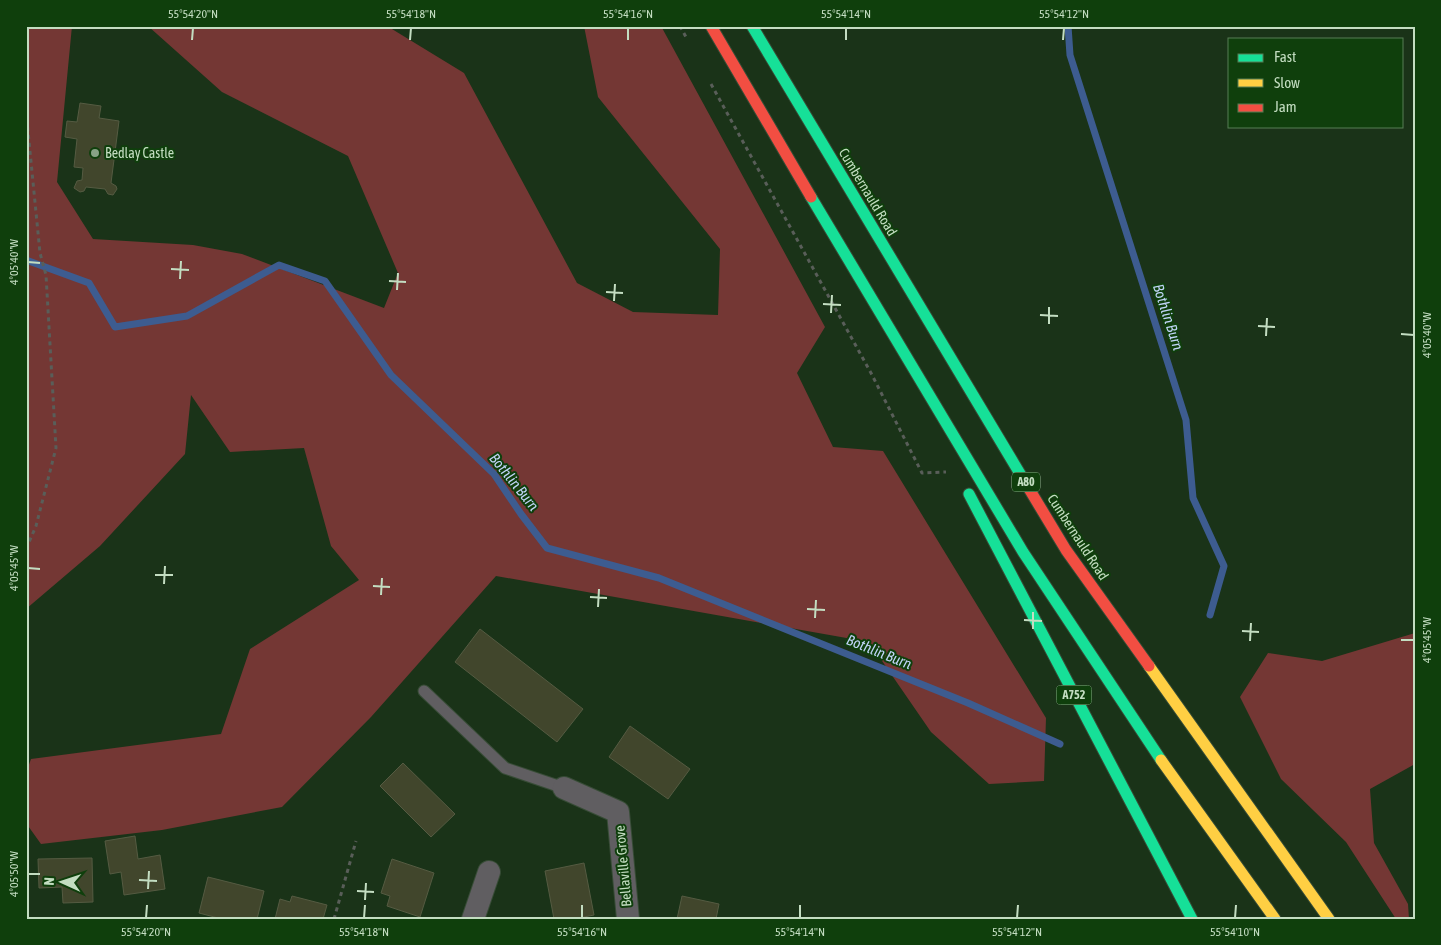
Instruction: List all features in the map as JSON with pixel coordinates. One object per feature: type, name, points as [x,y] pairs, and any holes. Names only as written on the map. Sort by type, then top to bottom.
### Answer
[{"type":"main road","points":[[711,26],[1023,552],[1164,764],[1274,919]]},
{"type":"main road","name":"Cumbernauld Road","points":[[752,26],[1066,550],[1329,919]]},
{"type":"main road","points":[[924,386],[947,446]]},
{"type":"main road","name":"A752","points":[[957,472],[1192,919]]},
{"type":"street","name":"Bellaville Grove","points":[[564,788],[618,812],[628,919]]},
{"type":"street","points":[[474,919],[490,872]]},
{"type":"lane","points":[[424,690],[505,768],[564,788]]},
{"type":"path","points":[[680,26],[689,44]]},
{"type":"path","points":[[708,78],[871,373],[922,473],[957,472]]},
{"type":"path","points":[[26,111],[40,254],[46,275],[56,448],[36,526],[26,549]]},
{"type":"path","points":[[334,919],[356,841]]},
{"type":"shaded area","points":[[26,26],[72,26],[57,182],[93,239],[193,245],[242,254],[384,308],[398,273],[348,156],[222,92],[148,26],[387,26],[464,73],[577,283],[633,312],[718,315],[720,249],[598,97],[584,26],[661,26],[825,327],[797,373],[833,447],[883,451],[1046,718],[1044,781],[989,784],[931,732],[869,642],[496,576],[371,717],[282,807],[162,830],[41,844],[26,823],[26,773],[31,759],[221,734],[250,649],[359,580],[331,546],[304,448],[230,452],[191,395],[185,454],[100,546],[26,609]]},
{"type":"shaded area","points":[[1415,633],[1415,764],[1370,789],[1374,843],[1408,904],[1409,919],[1396,919],[1346,842],[1281,779],[1240,697],[1268,653],[1322,661]]},
{"type":"building","name":"Bedlay Castle","points":[[80,103],[101,106],[99,118],[119,121],[111,183],[117,189],[113,195],[108,194],[105,189],[86,187],[84,191],[80,192],[74,188],[77,181],[82,180],[83,168],[74,167],[77,139],[65,137],[67,121],[77,122]]},
{"type":"building","points":[[480,629],[583,709],[557,742],[455,662]]},
{"type":"building","points":[[630,726],[690,769],[668,799],[609,757]]},
{"type":"building","points":[[403,763],[455,814],[431,837],[380,786]]},
{"type":"building","points":[[135,836],[138,859],[160,855],[165,889],[124,895],[121,872],[110,874],[105,841]]},
{"type":"building","points":[[92,858],[93,902],[63,903],[62,887],[39,888],[38,859]]},
{"type":"building","points":[[392,859],[434,873],[420,917],[387,906],[390,896],[381,893]]},
{"type":"building","points":[[584,863],[594,915],[574,919],[554,919],[545,871]]},
{"type":"building","points":[[208,877],[264,891],[257,919],[222,919],[199,913]]},
{"type":"building","points":[[292,896],[327,905],[323,919],[275,919],[280,899],[290,902]]},
{"type":"building","points":[[682,896],[719,904],[716,919],[677,919]]},
{"type":"waterway","name":"Bothlin Burn","points":[[1068,26],[1070,55],[1186,420],[1193,498],[1224,566],[1210,615]]},
{"type":"waterway","name":"Bothlin Burn","points":[[26,260],[89,283],[115,327],[187,316],[279,265],[325,281],[391,375],[494,474],[547,548],[659,578],[968,703],[1060,744]]},
{"type":"traffic: fast","points":[[752,26],[1028,487]]},
{"type":"traffic: fast","points":[[811,197],[1023,552],[1161,760]]},
{"type":"traffic: fast","points":[[969,494],[1192,919]]},
{"type":"traffic: slow","points":[[1149,666],[1329,919]]},
{"type":"traffic: slow","points":[[1161,760],[1275,919]]},
{"type":"traffic: jam","points":[[711,26],[811,197]]},
{"type":"traffic: jam","points":[[1028,487],[1066,550],[1149,666]]},
{"type":"place","name":"Bedlay Castle","points":[[95,153]]}]
